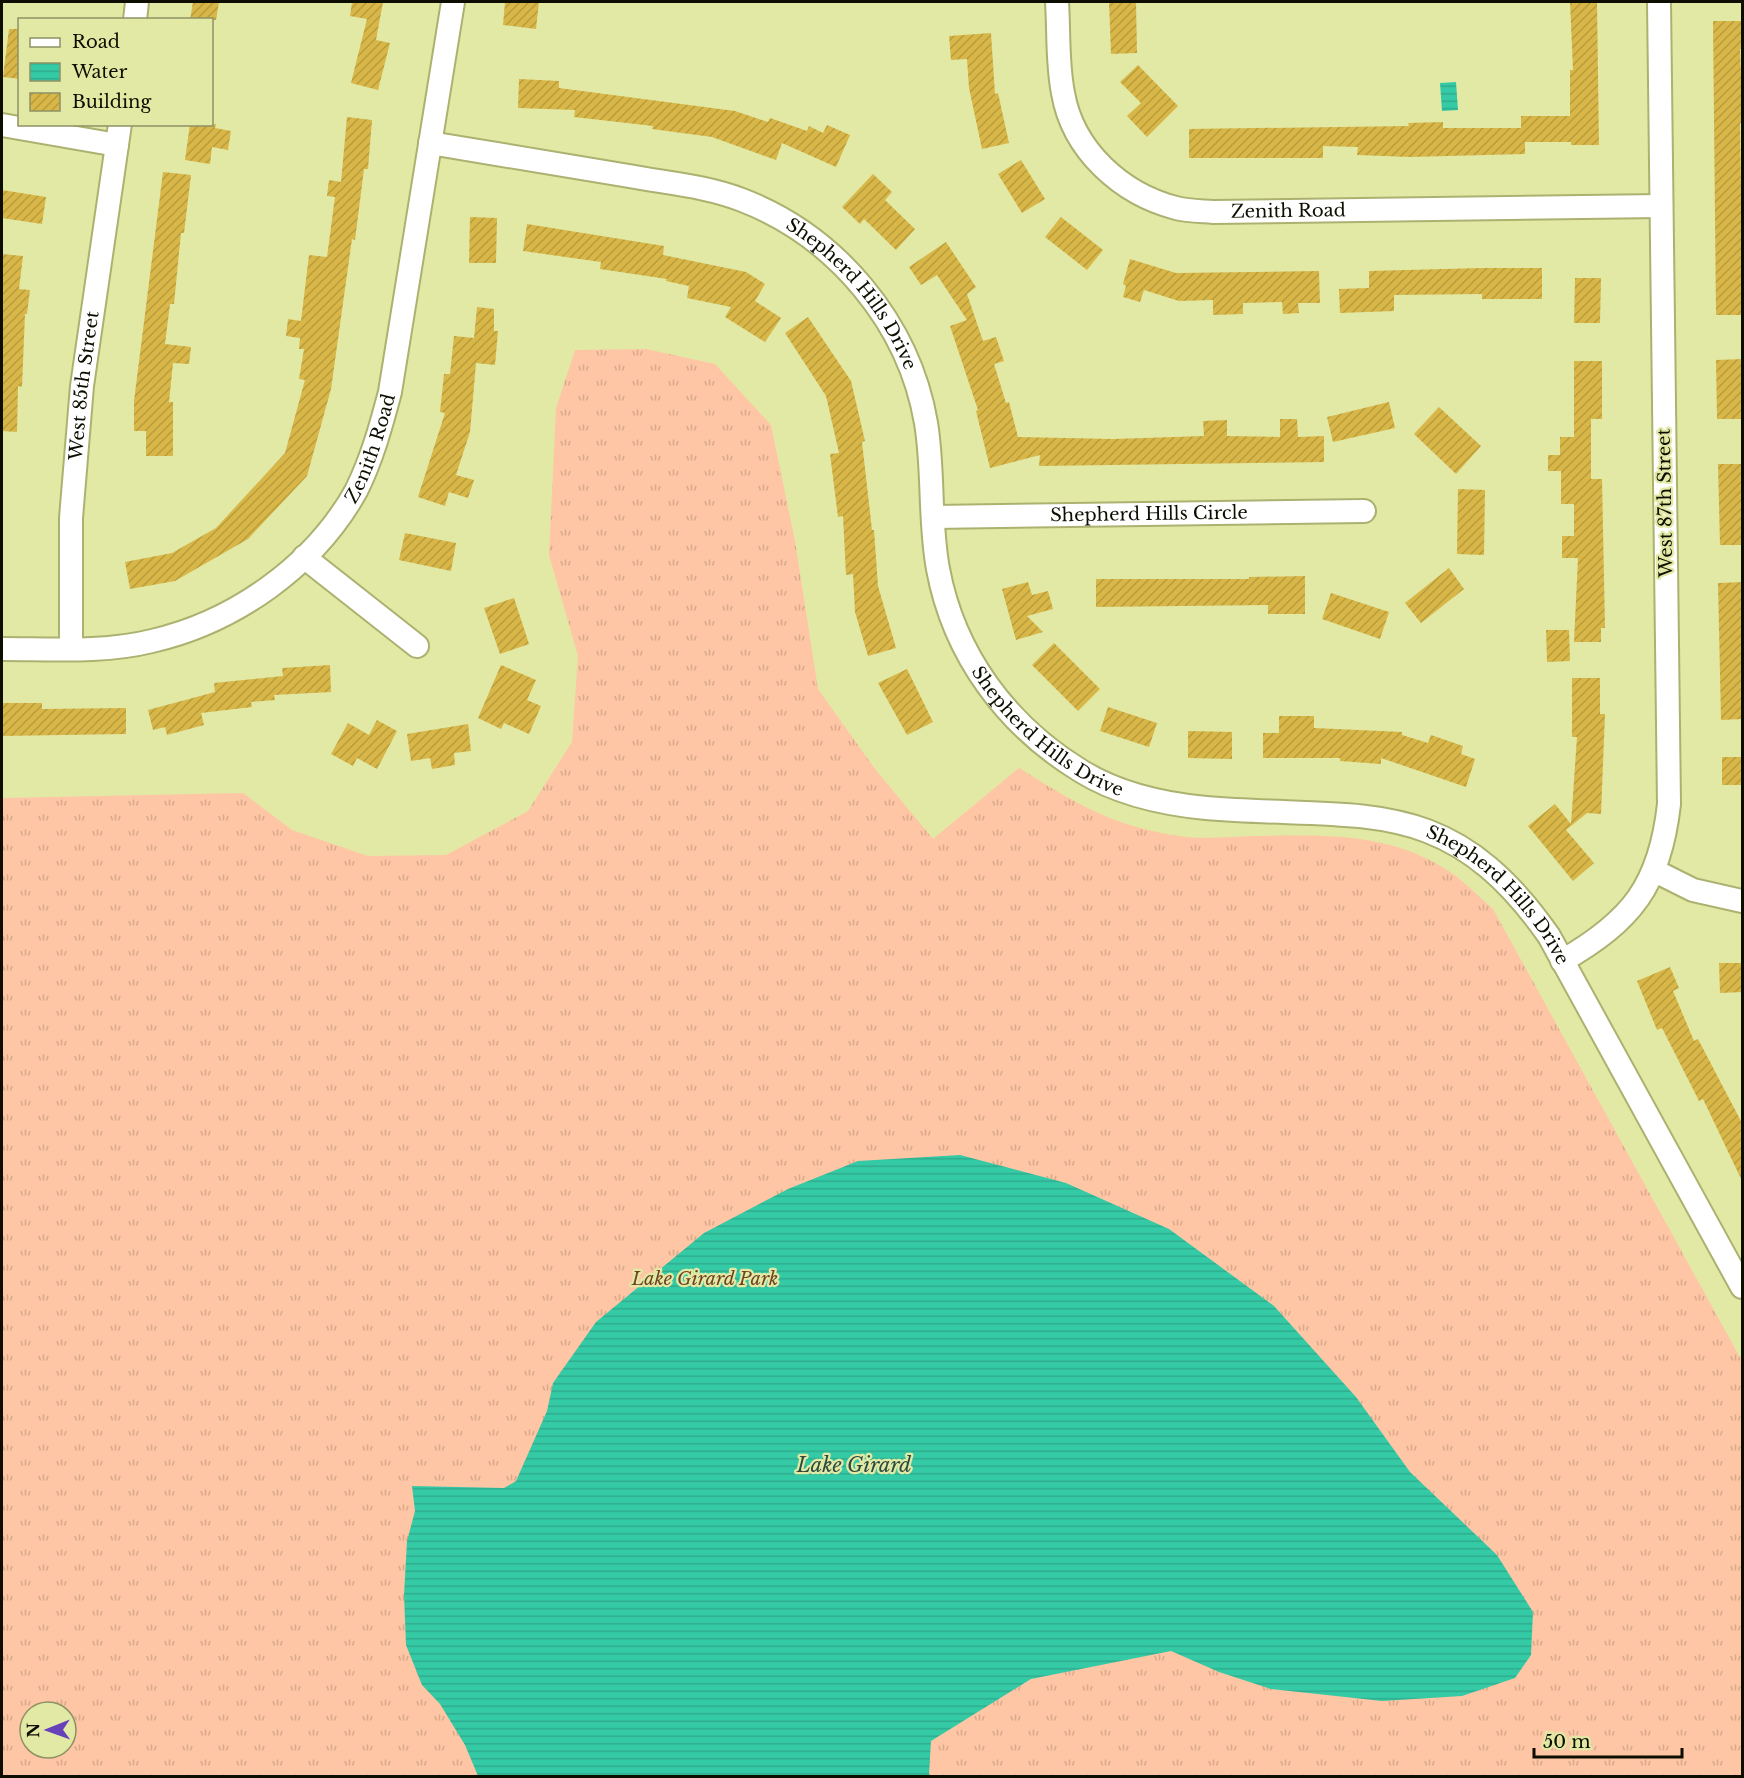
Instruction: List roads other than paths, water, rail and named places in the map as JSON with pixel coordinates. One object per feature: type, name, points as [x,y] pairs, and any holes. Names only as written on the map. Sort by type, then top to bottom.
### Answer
[{"type":"street","points":[[135,18],[137,2]]},
{"type":"street","name":"Zenith Road","points":[[2,650],[71,649],[151,642],[201,627],[247,603],[290,571],[326,535],[355,491],[377,442],[390,392],[453,2]]},
{"type":"street","name":"Zenith Road","points":[[1057,2],[1059,64],[1063,96],[1075,128],[1093,157],[1118,181],[1147,199],[1179,209],[1213,212],[1662,206]]},
{"type":"street","name":"West 87th Street","points":[[1562,961],[1592,944],[1618,924],[1639,898],[1655,871],[1666,837],[1669,804],[1659,2]]},
{"type":"street","points":[[2,125],[118,135]]},
{"type":"street","name":"West 85th Street","points":[[71,649],[71,518],[82,386],[118,135]]},
{"type":"street","name":"Shepherd Hills Drive","points":[[430,143],[691,187],[741,199],[788,221],[828,251],[864,288],[887,321],[914,377],[926,422],[938,569],[951,617],[973,665],[1003,708],[1040,743],[1084,773],[1131,794],[1181,806],[1380,816],[1420,826],[1460,846],[1495,870],[1524,900],[1549,936],[1743,1287]]},
{"type":"street","name":"Shepherd Hills Circle","points":[[933,517],[1364,511]]},
{"type":"street","points":[[303,557],[417,646]]},
{"type":"street","points":[[1655,871],[1693,890],[1743,901]]},
{"type":"water","points":[[1456,82],[1458,110],[1442,111],[1440,83]]},
{"type":"water","name":"Lake Girard","points":[[960,1155],[1066,1183],[1169,1229],[1274,1306],[1356,1397],[1410,1472],[1497,1555],[1533,1612],[1531,1655],[1515,1678],[1462,1696],[1382,1701],[1271,1689],[1219,1672],[1171,1651],[1031,1679],[931,1741],[929,1774],[932,1776],[478,1776],[465,1745],[440,1704],[422,1685],[406,1645],[404,1595],[407,1541],[415,1511],[412,1486],[504,1488],[516,1481],[547,1411],[553,1383],[596,1322],[704,1233],[788,1189],[858,1161]]},
{"type":"park label","name":"Lake Girard Park","points":[[705,1279]]}]
